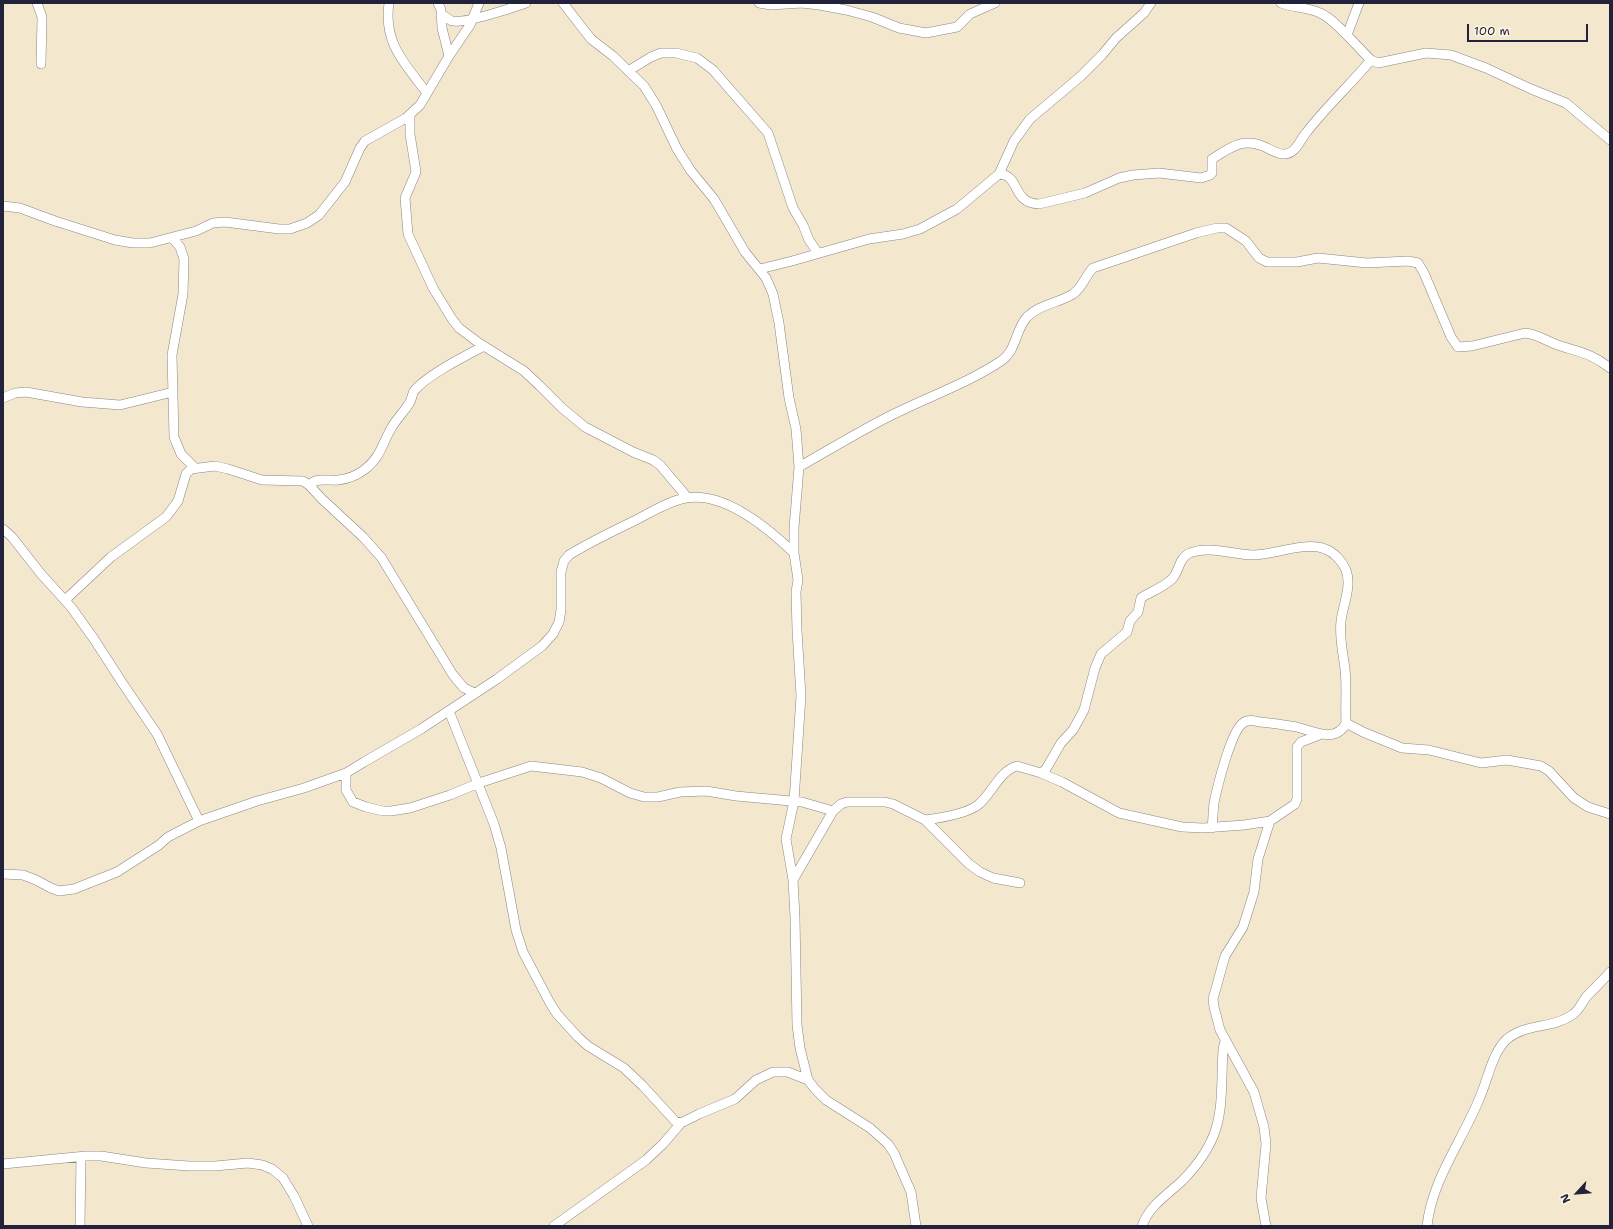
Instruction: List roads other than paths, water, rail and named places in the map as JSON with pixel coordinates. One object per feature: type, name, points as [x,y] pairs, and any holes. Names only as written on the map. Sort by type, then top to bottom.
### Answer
[{"type":"street","points":[[37,3],[42,17],[41,64]]},
{"type":"street","points":[[389,3],[386,17],[392,42],[407,67],[427,93]]},
{"type":"street","points":[[438,3],[449,56]]},
{"type":"street","points":[[3,206],[20,208],[115,240],[133,243],[150,243],[172,238],[213,224],[225,222],[279,229],[290,229],[307,223],[319,214],[345,182],[360,148],[366,141],[410,116],[420,105],[472,19],[479,3]]},
{"type":"street","points":[[441,14],[451,21],[472,19],[526,3]]},
{"type":"street","points":[[563,3],[591,39],[613,56],[644,86],[684,160],[714,199],[745,252],[760,269],[768,284],[777,310],[789,398],[796,429],[799,467],[794,528],[794,553],[798,580],[796,592],[801,696],[794,801],[786,839],[793,880],[797,1026],[800,1048],[808,1080],[815,1089],[826,1100],[870,1128],[888,1144],[899,1164],[911,1192],[916,1226]]},
{"type":"street","points":[[759,3],[771,5],[802,3],[819,5],[846,10],[872,17],[899,28],[926,33],[957,27],[970,14],[995,3]]},
{"type":"street","points":[[760,269],[868,239],[903,234],[920,229],[956,209],[999,174],[1014,141],[1030,119],[1070,86],[1090,67],[1116,38],[1144,13],[1151,3]]},
{"type":"street","points":[[1281,3],[1290,7],[1322,13],[1347,35],[1371,60],[1378,63],[1426,53],[1451,55],[1486,68],[1531,89],[1566,103],[1610,140]]},
{"type":"street","points":[[1347,35],[1359,3]]},
{"type":"street","points":[[628,71],[661,53],[676,53],[697,58],[713,70],[768,133],[794,211],[803,225],[809,240],[818,253]]},
{"type":"street","points":[[999,174],[1008,176],[1012,180],[1024,201],[1032,204],[1039,204],[1085,193],[1119,178],[1133,175],[1153,173],[1201,178],[1206,177],[1212,173],[1212,159],[1236,145],[1244,143],[1252,143],[1285,154],[1294,150],[1305,133],[1371,60]]},
{"type":"street","points":[[410,116],[410,134],[416,172],[405,198],[409,238],[433,288],[446,310],[460,328],[484,346],[524,371],[566,412],[585,427],[632,452],[657,462],[668,472],[687,498]]},
{"type":"street","points":[[799,467],[884,419],[1001,361],[1010,353],[1021,326],[1026,318],[1034,311],[1072,295],[1082,286],[1088,272],[1093,268],[1158,247],[1185,236],[1217,228],[1230,230],[1246,242],[1259,258],[1267,262],[1297,262],[1318,258],[1367,263],[1408,261],[1417,263],[1420,265],[1427,279],[1451,337],[1458,347],[1472,346],[1525,333],[1555,344],[1587,353],[1610,368]]},
{"type":"street","points":[[172,238],[183,253],[184,265],[183,294],[172,355],[174,437],[176,445],[183,457],[195,468]]},
{"type":"street","points":[[309,485],[317,480],[347,479],[364,470],[378,456],[391,428],[410,402],[413,393],[417,388],[445,368],[484,346]]},
{"type":"street","points":[[3,398],[15,392],[26,392],[82,402],[120,405],[173,392]]},
{"type":"street","points":[[64,600],[111,558],[166,517],[178,501],[188,471],[195,468],[215,466],[228,468],[262,480],[296,480],[309,485],[363,536],[381,556],[453,675],[464,688],[475,693]]},
{"type":"street","points":[[3,874],[23,875],[59,891],[74,889],[117,872],[159,845],[168,837],[199,821],[257,801],[304,788],[346,773],[497,680],[536,650],[553,634],[561,616],[562,568],[564,561],[569,556],[628,523],[674,502],[687,498],[711,499],[735,508],[754,520],[794,553]]},
{"type":"street","points":[[3,529],[12,537],[90,633],[157,734],[199,821]]},
{"type":"street","points":[[925,820],[972,808],[979,804],[1004,775],[1014,767],[1021,766],[1076,788],[1119,813],[1182,827],[1212,828],[1270,821],[1295,804],[1297,799],[1297,747],[1301,742],[1319,735],[1337,733],[1343,729],[1346,723],[1345,671],[1340,638],[1341,621],[1348,580],[1342,564],[1334,554],[1318,548],[1298,548],[1254,555],[1197,550],[1188,554],[1181,560],[1170,580],[1141,598],[1138,612],[1130,621],[1127,632],[1101,654],[1095,668],[1084,710],[1072,730],[1061,743],[1046,769],[1041,773]]},
{"type":"street","points":[[449,710],[494,824],[520,943],[532,972],[557,1014],[578,1037],[588,1046],[624,1068],[643,1086],[675,1121],[681,1123]]},
{"type":"street","points":[[1212,828],[1214,805],[1220,781],[1233,739],[1241,724],[1248,721],[1268,722],[1303,729],[1319,735]]},
{"type":"street","points":[[1346,723],[1373,737],[1402,748],[1428,750],[1482,763],[1507,760],[1541,766],[1549,771],[1574,798],[1597,811],[1610,814]]},
{"type":"street","points":[[346,773],[346,790],[353,802],[383,811],[410,808],[531,766],[582,772],[600,778],[630,794],[644,797],[658,797],[680,792],[706,791],[736,796],[810,803],[833,811]]},
{"type":"street","points":[[793,880],[833,811],[841,804],[847,802],[885,802],[925,820],[969,864],[980,872],[993,878],[1020,883]]},
{"type":"street","points":[[1266,1226],[1261,1198],[1266,1144],[1264,1127],[1254,1092],[1220,1030],[1213,999],[1225,956],[1243,927],[1254,892],[1258,859],[1270,821]]},
{"type":"street","points":[[1427,1226],[1428,1212],[1450,1157],[1480,1098],[1492,1064],[1501,1046],[1514,1034],[1523,1030],[1552,1024],[1573,1015],[1610,972]]},
{"type":"street","points":[[1142,1226],[1147,1215],[1153,1208],[1199,1162],[1217,1130],[1221,1107],[1225,1041]]},
{"type":"street","points":[[554,1226],[646,1160],[663,1144],[681,1123],[735,1099],[756,1080],[772,1072],[788,1072],[808,1080]]},
{"type":"street","points":[[3,1164],[101,1156],[140,1162],[182,1165],[215,1166],[248,1163],[266,1166],[283,1178],[308,1226]]},
{"type":"street","points":[[80,1226],[81,1157]]}]
